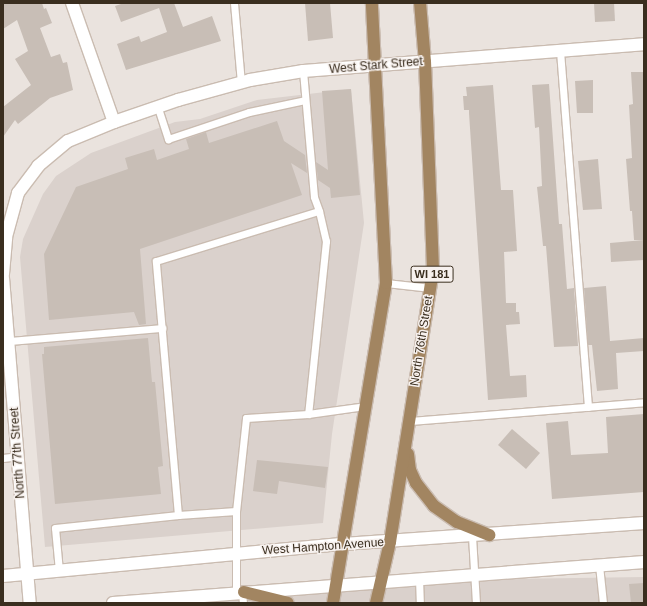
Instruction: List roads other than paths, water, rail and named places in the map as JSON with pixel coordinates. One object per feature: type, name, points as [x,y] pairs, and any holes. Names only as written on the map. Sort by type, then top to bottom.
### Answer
[{"type":"main road","points":[[333,603],[386,283],[378,67],[372,3]]},
{"type":"main road","name":"North 76th Street","points":[[376,603],[379,581],[390,542],[433,269],[425,62],[420,3]]},
{"type":"main road","points":[[407,436],[410,470],[423,493],[446,516],[489,535]]},
{"type":"main road","points":[[241,595],[288,603]]},
{"type":"street","points":[[3,274],[6,237],[18,193],[38,166],[68,141],[114,122],[72,3]]},
{"type":"street","name":"West Stark Street","points":[[114,122],[241,83],[304,71],[378,67],[644,44]]},
{"type":"street","name":"North 77th Street","points":[[3,278],[6,341],[18,456],[30,603]]},
{"type":"street","name":"West Hampton Avenue","points":[[3,576],[343,544],[390,542],[644,523]]},
{"type":"street","points":[[113,603],[241,595],[336,584],[644,562]]},
{"type":"lane","points":[[234,3],[241,83]]},
{"type":"lane","points":[[560,51],[588,407]]},
{"type":"lane","points":[[304,71],[305,100],[314,197],[326,240],[308,414]]},
{"type":"lane","points":[[158,108],[168,138],[249,112],[305,100]]},
{"type":"lane","points":[[178,515],[156,261],[319,211]]},
{"type":"lane","points":[[386,283],[431,288]]},
{"type":"lane","points":[[6,341],[162,328]]},
{"type":"lane","points":[[410,421],[644,402]]},
{"type":"lane","points":[[241,595],[234,554],[236,511],[246,418],[308,414],[366,406]]},
{"type":"lane","points":[[3,458],[18,456]]},
{"type":"lane","points":[[59,571],[56,528],[178,515],[236,511]]},
{"type":"lane","points":[[472,536],[476,603]]},
{"type":"lane","points":[[599,565],[603,603]]},
{"type":"lane","points":[[419,578],[420,603]]}]
